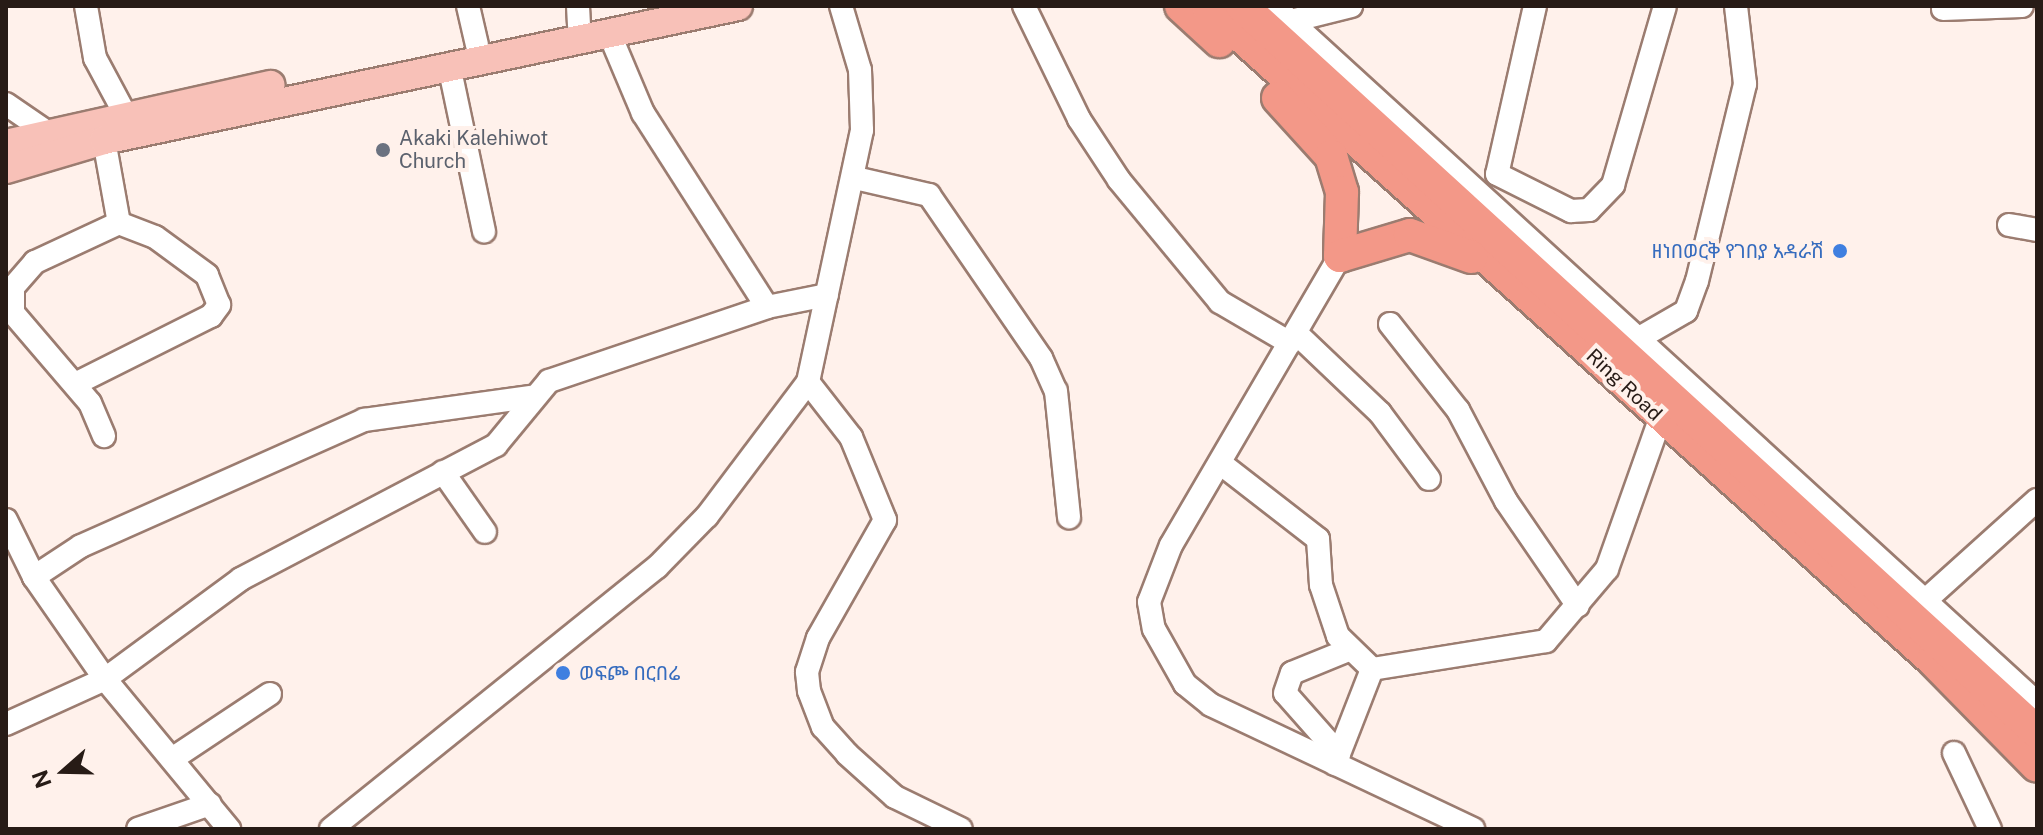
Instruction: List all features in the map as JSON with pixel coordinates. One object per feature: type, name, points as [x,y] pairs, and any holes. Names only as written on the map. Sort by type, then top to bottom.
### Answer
[{"type":"highway","points":[[1181,6],[1331,156],[1342,192],[1340,256],[1410,235],[1454,247],[1517,286]]},
{"type":"highway","name":"Ring Road","points":[[1208,6],[1660,419],[1933,660],[2037,766]]},
{"type":"highway","name":"Ring Road","points":[[1242,6],[2037,732]]},
{"type":"main road","points":[[6,144],[44,130],[477,45],[579,16],[659,6]]},
{"type":"main road","points":[[6,169],[104,140],[450,70],[737,6]]},
{"type":"street","points":[[86,6],[95,58],[125,114]]},
{"type":"street","points":[[468,6],[477,45]]},
{"type":"street","points":[[331,829],[657,567],[707,516],[808,382],[855,178],[860,70],[841,6]]},
{"type":"street","points":[[1024,6],[1079,119],[1119,180],[1220,302],[1293,338],[1380,413],[1429,479]]},
{"type":"street","points":[[1274,6],[1928,598],[2037,703]]},
{"type":"street","points":[[1291,21],[1351,6]]},
{"type":"street","points":[[1535,6],[1497,174],[1571,211],[1589,210],[1613,185],[1665,6]]},
{"type":"street","points":[[1641,337],[1686,311],[1697,281],[1745,84],[1736,6]]},
{"type":"street","points":[[1943,9],[2022,6]]},
{"type":"street","points":[[610,35],[643,113],[767,307]]},
{"type":"street","points":[[450,70],[484,231]]},
{"type":"street","points":[[6,104],[44,130]]},
{"type":"street","points":[[104,140],[119,223]]},
{"type":"street","points":[[855,178],[929,195],[1041,358],[1056,391],[1069,517]]},
{"type":"street","points":[[75,384],[211,316],[219,305],[207,275],[155,237],[119,223],[35,262],[13,287],[13,313],[75,384],[104,436]]},
{"type":"street","points":[[2009,225],[2037,230]]},
{"type":"street","points":[[1340,256],[1159,570],[1149,602],[1154,629],[1185,684],[1211,705],[1337,760],[1473,829]]},
{"type":"street","points":[[6,724],[105,679],[241,579],[496,445],[530,397],[549,381],[767,307],[827,295]]},
{"type":"street","points":[[1390,324],[1458,410],[1506,501],[1578,606]]},
{"type":"street","points":[[808,382],[851,437],[885,520],[818,638],[807,672],[809,691],[823,727],[847,754],[895,797],[961,829]]},
{"type":"street","points":[[34,577],[81,546],[364,420],[530,397]]},
{"type":"street","points":[[1220,463],[1318,539],[1321,585],[1346,651],[1372,669],[1533,648],[1578,606],[1607,569],[1660,419]]},
{"type":"street","points":[[443,472],[485,532]]},
{"type":"street","points":[[1928,598],[2037,500]]},
{"type":"street","points":[[6,520],[34,577],[105,679],[175,757],[229,829]]},
{"type":"street","points":[[1337,760],[1285,693],[1292,673],[1346,651]]},
{"type":"street","points":[[1337,760],[1372,669]]},
{"type":"street","points":[[175,757],[270,694]]},
{"type":"street","points":[[1954,753],[1990,829]]},
{"type":"street","points":[[138,829],[210,804]]},
{"type":"place","name":"Akaki Kalehiwot Church","points":[[383,150]]},
{"type":"place","name":"ዘነበወርቅ የገበያ አዳራሽ","points":[[1840,251]]},
{"type":"place","name":"ወፍጮ በርበሬ","points":[[563,673]]}]
